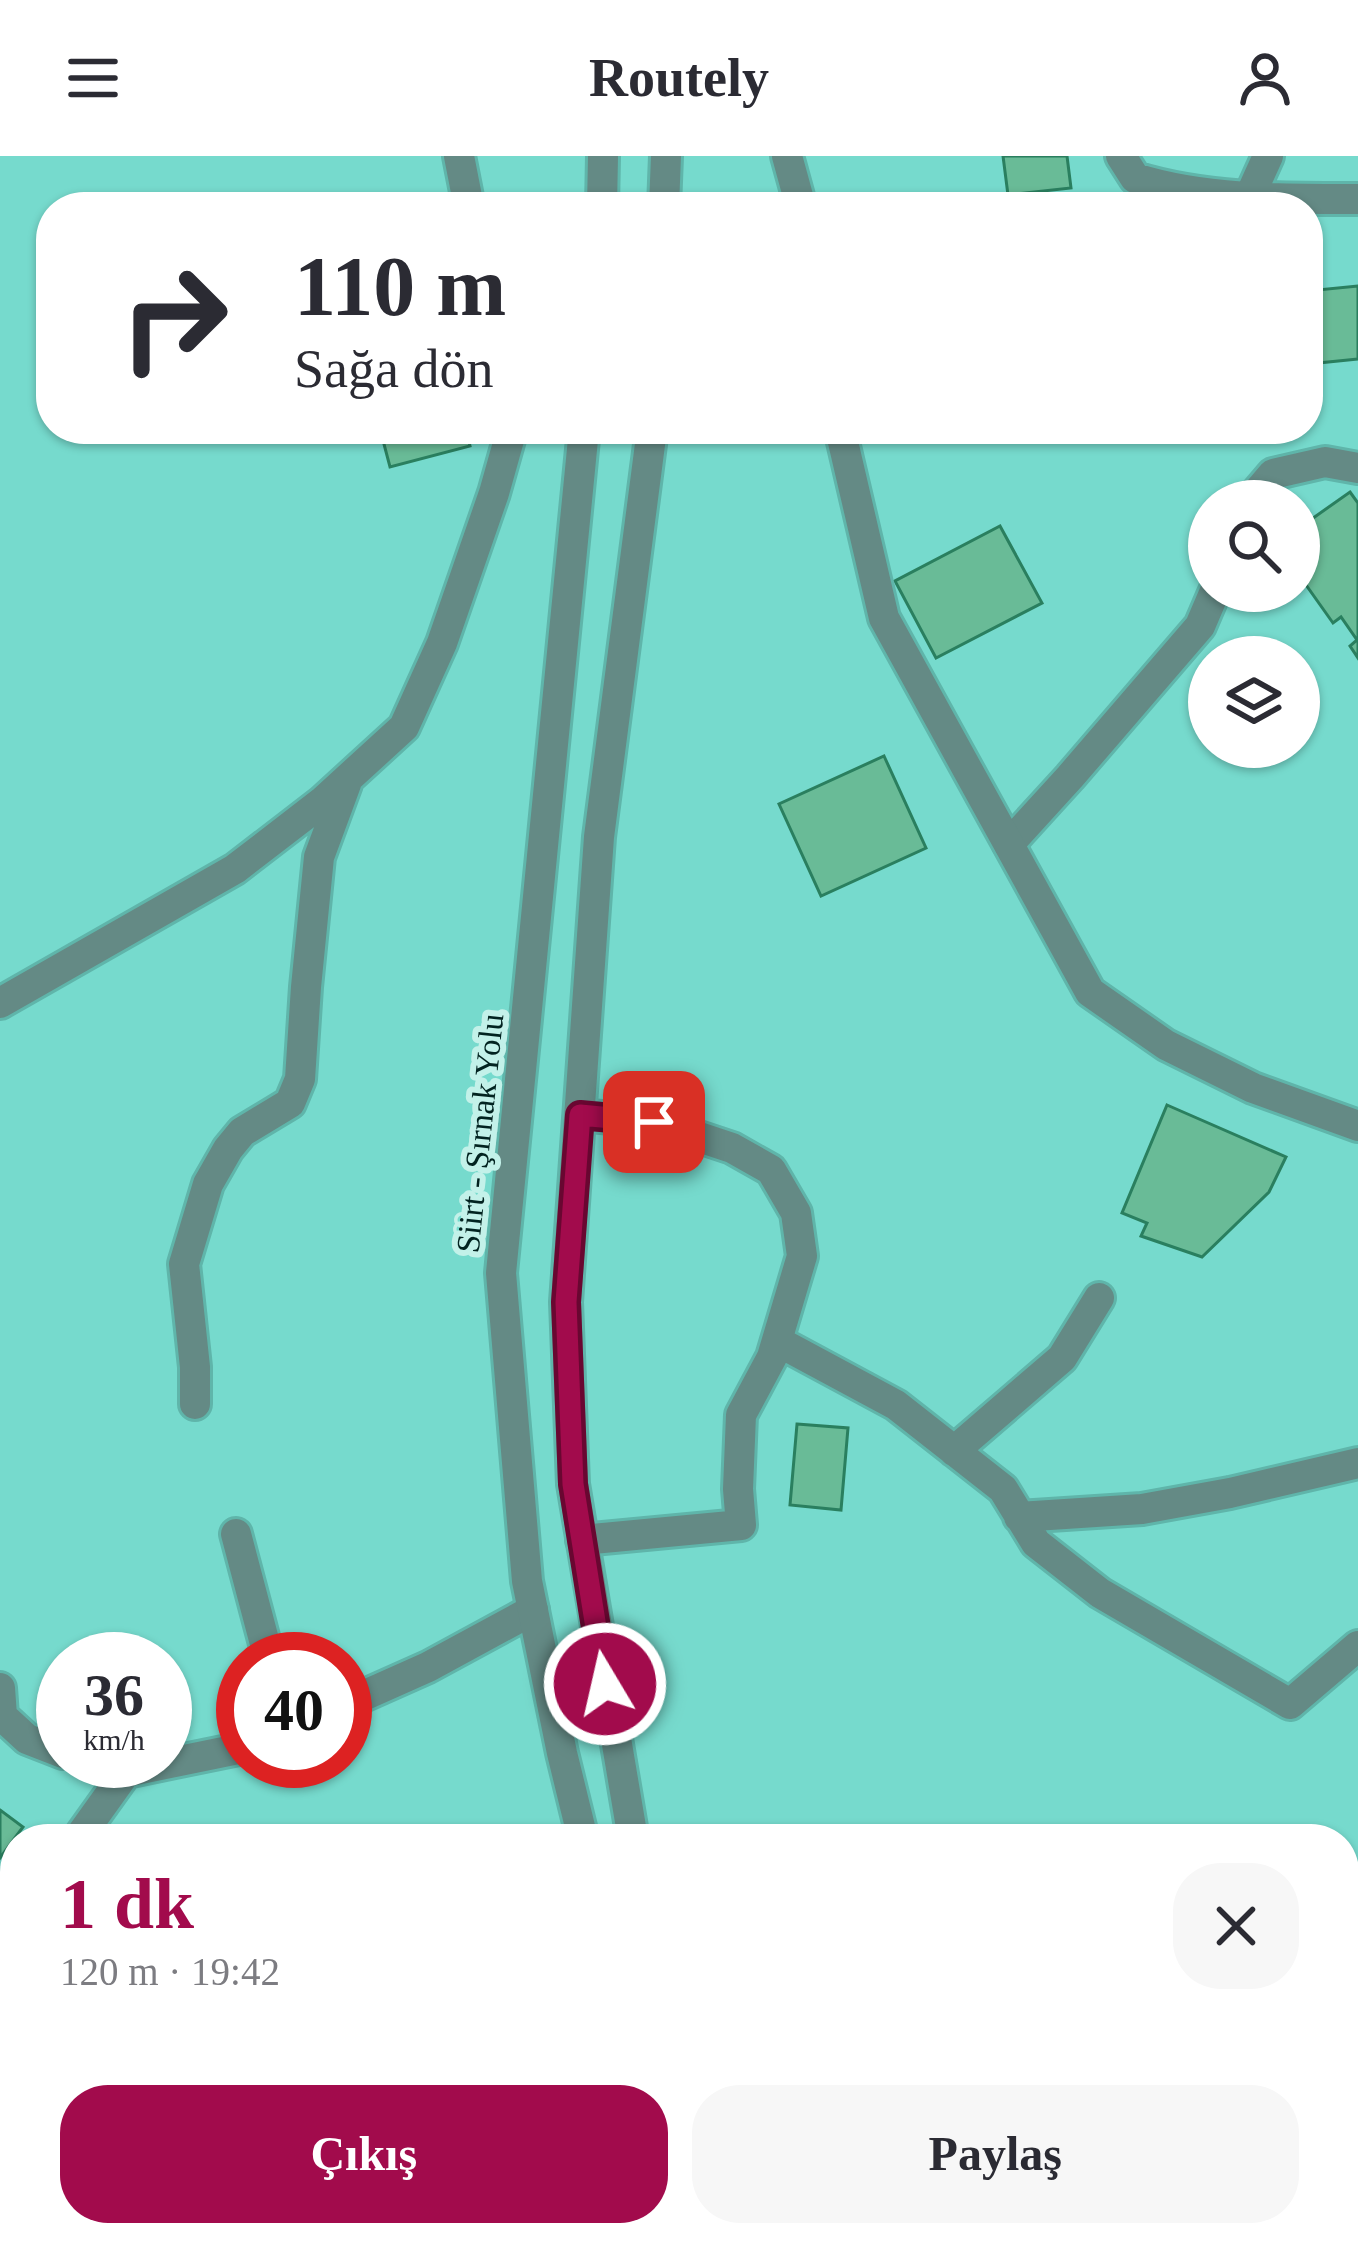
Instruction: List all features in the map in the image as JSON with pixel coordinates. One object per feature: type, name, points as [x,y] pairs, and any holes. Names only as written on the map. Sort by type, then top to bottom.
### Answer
[{"type":"street","points":[[459,156],[466,192]]},
{"type":"street","points":[[602,192],[603,156]]},
{"type":"street","points":[[665,192],[666,156]]},
{"type":"street","points":[[787,156],[797,192]]},
{"type":"street","points":[[1121,156],[1135,178],[1163,187],[1211,192]]},
{"type":"street","points":[[1252,192],[1268,156]]},
{"type":"street","points":[[1323,198],[1358,199]]},
{"type":"street","points":[[0,1003],[235,869],[404,727],[442,644],[508,444]]},
{"type":"street","name":"Siirt - Şırnak Yolu","points":[[579,1824],[527,1581],[501,1273],[583,444]]},
{"type":"street","points":[[630,1824],[573,1484],[566,1302],[599,837],[650,444]]},
{"type":"street","points":[[843,444],[884,618],[1090,992],[1166,1045],[1253,1088],[1358,1126]]},
{"type":"street","points":[[1268,480],[1273,474],[1325,462],[1358,468]]},
{"type":"street","points":[[1009,844],[1200,626],[1206,612]]},
{"type":"street","points":[[195,1404],[184,1264],[208,1184],[228,1149],[242,1132],[290,1102],[301,1079],[319,857],[348,778]]},
{"type":"street","points":[[580,1115],[654,1122],[732,1148],[771,1170],[796,1213],[802,1256],[772,1357],[741,1415],[741,1525],[582,1540]]},
{"type":"street","points":[[954,1451],[1062,1358],[1099,1298]]},
{"type":"street","points":[[777,1342],[896,1405],[1003,1489],[1036,1543],[1100,1593],[1290,1704],[1358,1646]]},
{"type":"street","points":[[1019,1516],[1142,1509],[1358,1463]]},
{"type":"street","points":[[236,1534],[262,1632]]},
{"type":"street","points":[[372,1692],[533,1610]]},
{"type":"street","points":[[0,1688],[2,1716],[36,1742]]},
{"type":"street","points":[[89,1824],[115,1788]]},
{"type":"building","points":[[1003,156],[1067,156],[1071,188],[1008,192]]},
{"type":"building","points":[[1358,286],[1358,359],[1323,362],[1323,289]]},
{"type":"building","points":[[384,444],[470,444],[470,446],[390,467]]},
{"type":"building","points":[[1350,492],[1358,503],[1358,658],[1350,646],[1357,640],[1341,617],[1333,623],[1320,605],[1320,513]]},
{"type":"building","points":[[1000,526],[1042,603],[936,658],[895,581]]},
{"type":"building","points":[[884,756],[926,848],[821,896],[779,804]]},
{"type":"building","points":[[1167,1105],[1286,1157],[1269,1192],[1202,1257],[1141,1236],[1147,1223],[1122,1213]]},
{"type":"building","points":[[797,1424],[848,1428],[841,1510],[790,1505]]},
{"type":"building","points":[[0,1810],[19,1824],[0,1824]]},
{"type":"route","points":[[605,1684],[573,1484],[566,1302],[580,1115],[654,1122]]}]
